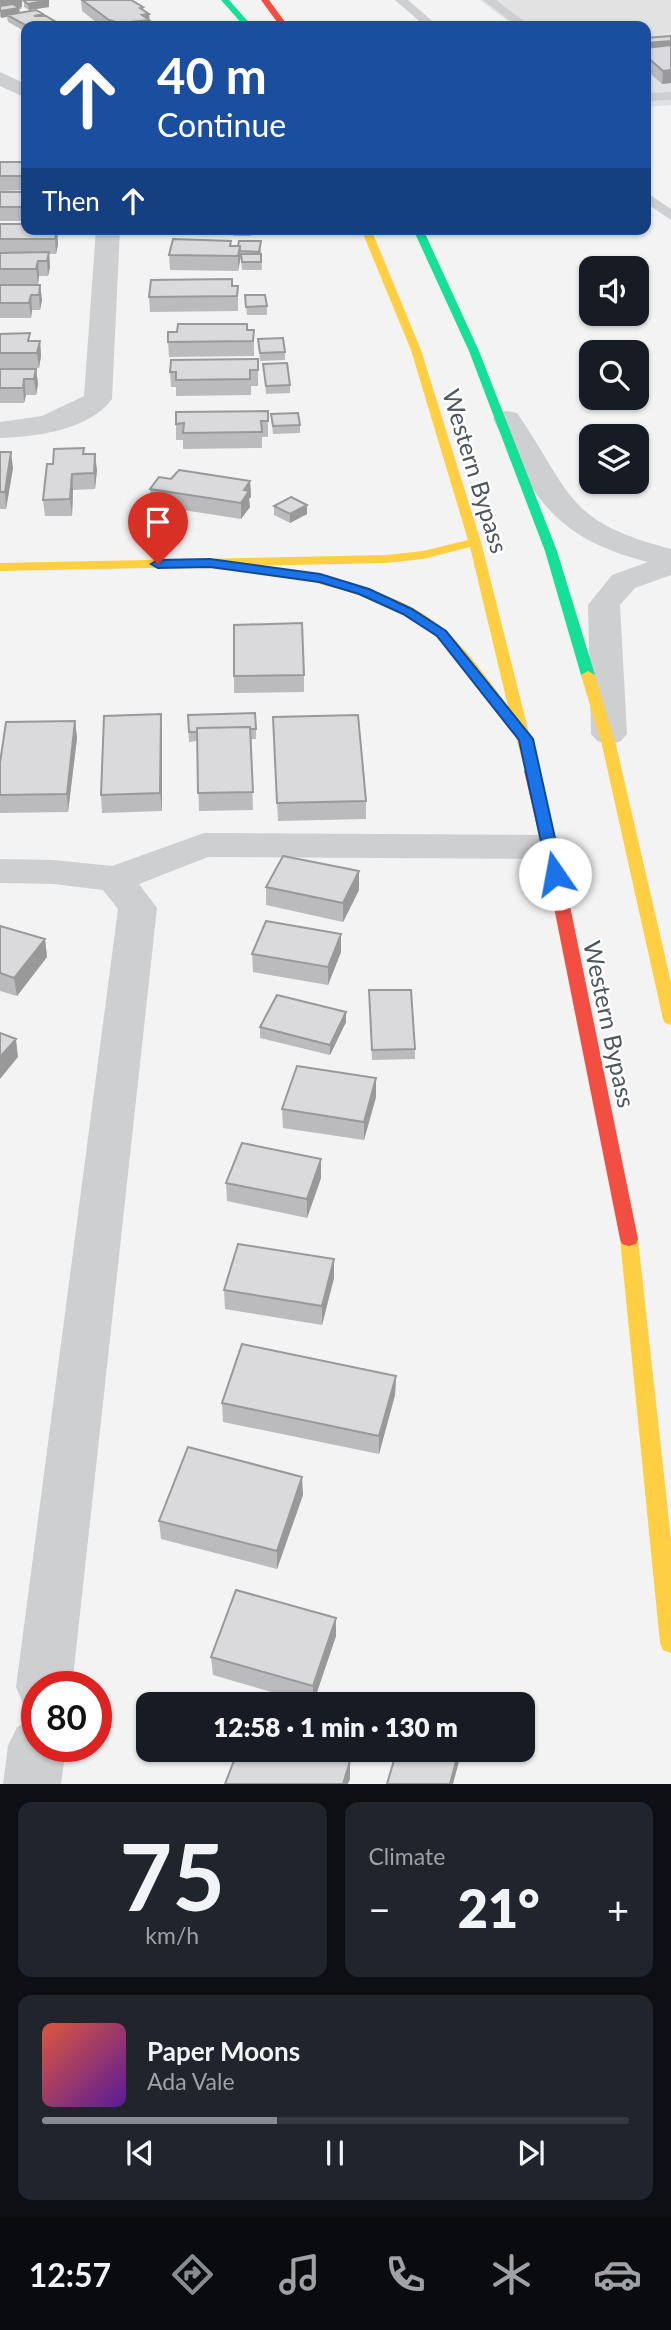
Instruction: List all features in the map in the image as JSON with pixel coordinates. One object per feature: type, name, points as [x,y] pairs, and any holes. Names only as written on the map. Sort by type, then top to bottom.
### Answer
[{"type":"main road","points":[[225,0],[244,21]]},
{"type":"main road","points":[[265,0],[280,21]]},
{"type":"main road","name":"Western Bypass","points":[[368,235],[416,350],[475,542],[526,739],[550,847],[628,1227],[671,1643]]},
{"type":"main road","name":"Western Bypass","points":[[421,235],[488,387],[551,551],[609,745],[671,1019]]},
{"type":"main road","points":[[0,567],[387,559],[423,555],[475,542]]},
{"type":"main road","points":[[210,563],[320,578],[364,592],[408,611],[441,634],[526,739]]},
{"type":"street","points":[[0,78],[12,81],[21,88]]},
{"type":"street","points":[[0,430],[19,430],[74,417],[99,399],[108,235]]},
{"type":"street","points":[[488,387],[549,496],[565,515],[612,542],[671,558]]},
{"type":"street","points":[[609,745],[604,605],[611,590],[627,578],[671,566]]},
{"type":"street","points":[[0,871],[54,872],[115,879],[204,845],[550,847]]},
{"type":"street","points":[[46,1671],[138,908],[115,879]]},
{"type":"street","points":[[32,1784],[35,1762]]},
{"type":"lane","points":[[401,0],[426,21]]},
{"type":"lane","points":[[489,0],[517,21]]},
{"type":"lane","points":[[651,97],[671,96]]},
{"type":"lane","points":[[651,200],[671,216]]},
{"type":"shaded area","points":[[480,0],[671,0],[671,105],[651,107],[651,21],[507,21]]},
{"type":"building","points":[[49,0],[28,4],[24,1]]},
{"type":"building","points":[[82,0],[131,0],[149,14],[142,15],[149,20],[109,20]]},
{"type":"building","points":[[13,4],[19,8],[0,11],[0,6]]},
{"type":"building","points":[[36,10],[43,14],[34,16],[46,16],[54,21],[21,23],[7,15]]},
{"type":"building","points":[[671,36],[671,41],[651,43],[651,38]]},
{"type":"building","points":[[671,45],[671,70],[663,71],[651,60],[651,47]]},
{"type":"building","points":[[0,162],[21,162],[21,176],[0,176]]},
{"type":"building","points":[[0,192],[21,192],[21,207],[0,207]]},
{"type":"building","points":[[0,224],[21,224],[21,235],[56,235],[55,239],[0,239]]},
{"type":"building","points":[[173,239],[231,241],[230,246],[240,246],[238,256],[169,255]]},
{"type":"building","points":[[239,241],[261,241],[259,252],[240,251]]},
{"type":"building","points":[[49,252],[47,261],[38,261],[36,269],[0,269],[0,253]]},
{"type":"building","points":[[241,254],[261,254],[261,262],[242,262]]},
{"type":"building","points":[[232,279],[232,286],[238,286],[237,296],[149,297],[151,280]]},
{"type":"building","points":[[0,285],[40,285],[39,295],[31,295],[29,303],[0,303]]},
{"type":"building","points":[[245,295],[265,295],[267,306],[246,307]]},
{"type":"building","points":[[178,324],[247,324],[247,330],[254,330],[253,341],[168,342],[168,332],[177,332]]},
{"type":"building","points":[[30,333],[28,341],[40,341],[37,353],[0,353],[0,334]]},
{"type":"building","points":[[283,338],[285,352],[260,353],[258,339]]},
{"type":"building","points":[[258,359],[258,370],[250,370],[250,379],[176,380],[176,372],[170,372],[171,360]]},
{"type":"building","points":[[287,363],[290,385],[266,386],[263,364]]},
{"type":"building","points":[[0,369],[36,369],[34,379],[24,379],[23,388],[0,388]]},
{"type":"building","points":[[268,411],[268,421],[261,421],[262,432],[183,433],[184,423],[176,424],[176,412]]},
{"type":"building","points":[[298,413],[300,425],[273,426],[271,414]]},
{"type":"building","points":[[84,448],[83,454],[95,454],[94,473],[72,474],[70,499],[43,500],[47,464],[53,464],[54,449]]},
{"type":"building","points":[[0,452],[11,452],[5,492],[0,492]]},
{"type":"building","points":[[179,470],[250,481],[244,490],[249,491],[241,503],[150,489],[159,477],[171,479]]},
{"type":"building","points":[[291,497],[307,505],[290,514],[274,506]]},
{"type":"building","points":[[302,623],[304,675],[234,676],[234,625]]},
{"type":"building","points":[[255,713],[256,729],[197,728],[197,732],[189,732],[188,715]]},
{"type":"building","points":[[161,714],[160,793],[101,795],[104,716]]},
{"type":"building","points":[[358,715],[366,801],[277,803],[273,717]]},
{"type":"building","points":[[75,721],[67,794],[0,795],[0,763],[6,722]]},
{"type":"building","points":[[250,727],[253,792],[198,793],[197,728]]},
{"type":"building","points":[[283,856],[359,871],[343,903],[266,887]]},
{"type":"building","points":[[266,921],[341,934],[328,967],[252,954]]},
{"type":"building","points":[[0,926],[45,939],[14,978],[0,973]]},
{"type":"building","points":[[369,990],[411,990],[415,1049],[372,1050]]},
{"type":"building","points":[[277,995],[346,1012],[330,1045],[260,1027]]},
{"type":"building","points":[[0,1033],[16,1039],[0,1057]]},
{"type":"building","points":[[297,1066],[376,1078],[364,1122],[282,1109]]},
{"type":"building","points":[[242,1143],[321,1159],[307,1199],[226,1183]]},
{"type":"building","points":[[238,1244],[334,1259],[322,1306],[224,1290]]},
{"type":"building","points":[[242,1344],[396,1376],[379,1436],[222,1403]]},
{"type":"building","points":[[188,1447],[302,1477],[277,1551],[159,1521]]},
{"type":"building","points":[[236,1590],[336,1618],[313,1686],[211,1657]]},
{"type":"building","points":[[233,1762],[350,1762],[343,1784],[225,1784]]},
{"type":"building","points":[[393,1762],[456,1762],[450,1784],[387,1784]]},
{"type":"traffic: fast","points":[[225,0],[244,21]]},
{"type":"traffic: fast","points":[[421,235],[474,351],[551,551],[588,675]]},
{"type":"traffic: slow","points":[[368,235],[416,350],[475,542],[531,771]]},
{"type":"traffic: slow","points":[[0,567],[387,559],[423,555],[475,542]]},
{"type":"traffic: slow","points":[[298,574],[374,595],[410,611],[426,622],[463,657],[526,739]]},
{"type":"traffic: slow","points":[[588,675],[609,745],[671,1019]]},
{"type":"traffic: slow","points":[[629,1239],[671,1643]]},
{"type":"traffic: jam","points":[[265,0],[280,21]]},
{"type":"traffic: jam","points":[[531,771],[550,847],[629,1239]]},
{"type":"route","points":[[158,564],[210,563],[320,578],[364,592],[408,611],[441,634],[526,739],[555,874]]}]
